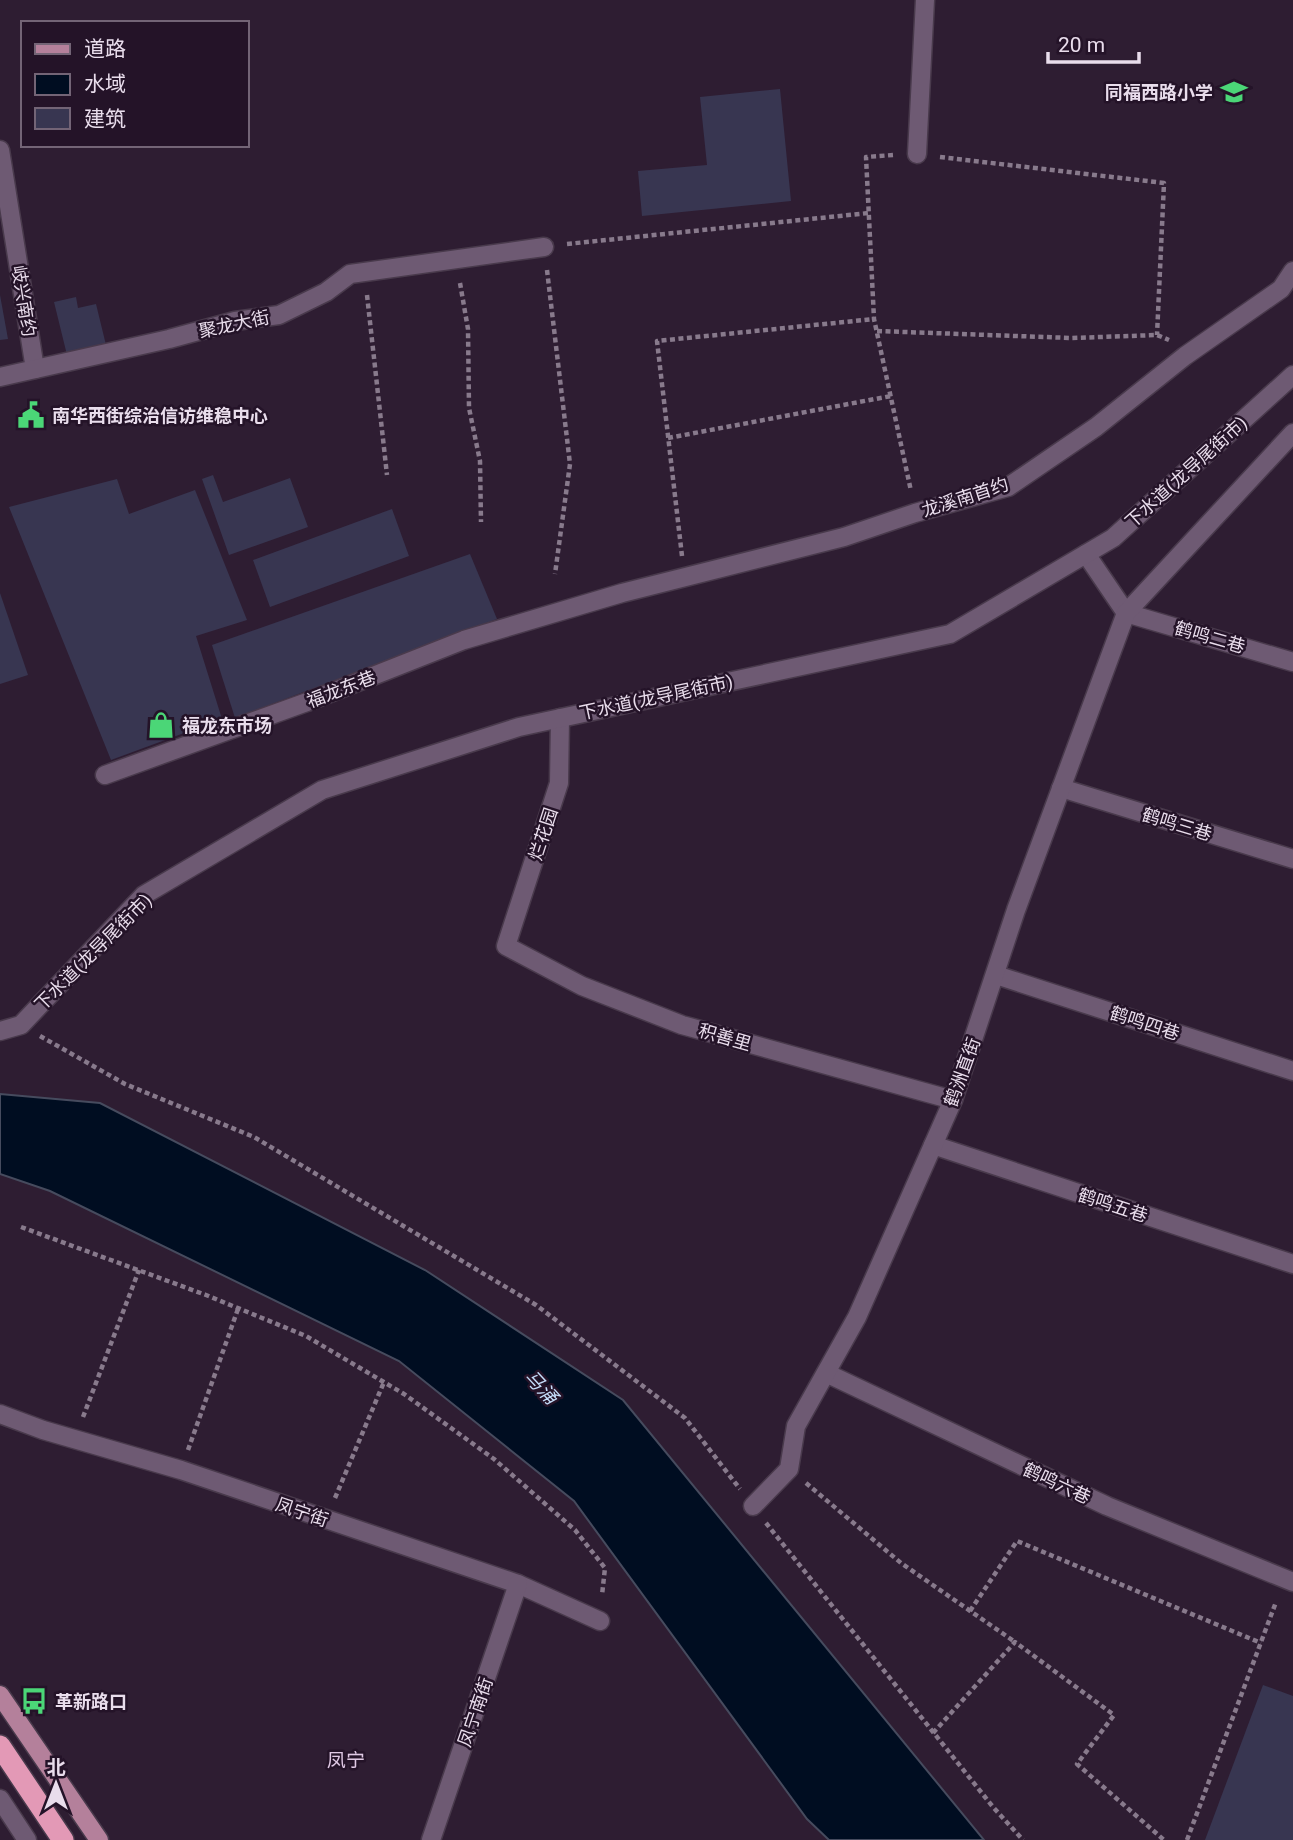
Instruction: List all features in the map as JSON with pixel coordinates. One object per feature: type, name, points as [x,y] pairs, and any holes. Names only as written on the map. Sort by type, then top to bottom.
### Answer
[{"type":"highway","points":[[0,1746],[64,1840]]},
{"type":"main road","points":[[0,1695],[99,1840]]},
{"type":"main road","points":[[0,1738],[70,1840]]},
{"type":"street","points":[[917,154],[925,0]]},
{"type":"street","name":"岐兴南约","points":[[0,150],[35,369]]},
{"type":"street","name":"聚龙大街","points":[[0,377],[169,339],[234,321],[279,315],[326,292],[350,274],[544,247]]},
{"type":"street","name":"龙溪南首约","points":[[577,606],[844,537],[915,513],[1007,487],[1096,427],[1185,356],[1281,289],[1293,271]]},
{"type":"street","name":"下水道(龙导尾街市)","points":[[21,1025],[144,895],[321,790],[519,727],[950,634],[1113,538],[1293,375]]},
{"type":"street","points":[[1086,554],[1126,613],[1293,433]]},
{"type":"street","name":"福龙东巷","points":[[105,775],[307,702],[464,640],[577,606]]},
{"type":"street","name":"鹤鸣二巷","points":[[1126,613],[1293,662]]},
{"type":"street","name":"鹤洲直街","points":[[789,1469],[796,1426],[857,1317],[953,1100],[1016,910],[1126,613]]},
{"type":"street","name":"烂花园","points":[[506,946],[559,783],[560,718]]},
{"type":"street","name":"鹤鸣三巷","points":[[1061,788],[1293,859]]},
{"type":"street","name":"积善里","points":[[506,946],[582,986],[682,1024],[953,1100]]},
{"type":"street","name":"鹤鸣四巷","points":[[996,975],[1293,1071]]},
{"type":"street","points":[[0,1031],[21,1025]]},
{"type":"street","name":"鹤鸣五巷","points":[[933,1145],[1293,1264]]},
{"type":"street","name":"鹤鸣六巷","points":[[826,1373],[1107,1506],[1289,1580]]},
{"type":"street","name":"凤宁街","points":[[0,1414],[181,1470],[518,1584],[600,1621]]},
{"type":"street","points":[[753,1506],[789,1469]]},
{"type":"street","name":"凤宁南街","points":[[431,1840],[518,1584]]},
{"type":"street","points":[[0,1799],[27,1840]]},
{"type":"path","points":[[877,331],[1072,338],[1157,335],[1164,183],[917,154],[866,157],[874,319],[915,513]]},
{"type":"path","points":[[555,574],[570,464],[544,247],[869,213]]},
{"type":"path","points":[[456,258],[468,329],[469,408],[480,461],[481,522]]},
{"type":"path","points":[[364,272],[387,475]]},
{"type":"path","points":[[684,577],[657,341],[874,319]]},
{"type":"path","points":[[668,438],[891,396]]},
{"type":"path","points":[[21,1025],[125,1084],[254,1137],[536,1305],[685,1418],[836,1614],[1023,1840]]},
{"type":"path","points":[[21,1227],[306,1336],[404,1394],[494,1459],[575,1530],[605,1568],[600,1621]]},
{"type":"path","points":[[75,1439],[139,1270]]},
{"type":"path","points":[[181,1470],[238,1309]]},
{"type":"path","points":[[326,1520],[384,1382]]},
{"type":"path","points":[[789,1469],[901,1563],[1114,1715],[1077,1763],[1164,1840]]},
{"type":"path","points":[[970,1611],[1017,1541],[1261,1643]]},
{"type":"path","points":[[1187,1840],[1261,1643],[1289,1580]]},
{"type":"path","points":[[933,1732],[1015,1642]]},
{"type":"water","name":"马涌","points":[[0,1094],[100,1103],[425,1270],[623,1400],[984,1840],[829,1840],[807,1819],[574,1501],[399,1361],[50,1191],[0,1174]]},
{"type":"building","points":[[780,89],[791,201],[642,216],[638,171],[707,165],[700,97]]},
{"type":"building","points":[[0,295],[8,339],[0,340]]},
{"type":"building","points":[[76,297],[78,308],[96,304],[106,345],[67,355],[54,302]]},
{"type":"building","points":[[213,475],[223,502],[290,478],[308,527],[229,555],[202,479]]},
{"type":"building","points":[[117,479],[129,514],[195,490],[247,620],[196,636],[222,719],[111,760],[9,507]]},
{"type":"building","points":[[392,509],[409,556],[270,607],[253,560]]},
{"type":"building","points":[[470,554],[497,619],[235,718],[212,645]]},
{"type":"building","points":[[0,593],[28,675],[0,684]]},
{"type":"building","points":[[1263,1685],[1293,1696],[1293,1840],[1205,1840]]},
{"type":"place","name":"同福西路小学","points":[[1234,92]]},
{"type":"place","name":"南华西街综治信访维稳中心","points":[[31,415]]},
{"type":"place","name":"福龙东市场","points":[[161,725]]},
{"type":"place","name":"革新路口","points":[[34,1701]]},
{"type":"district","name":"凤宁","points":[[346,1760]]}]
